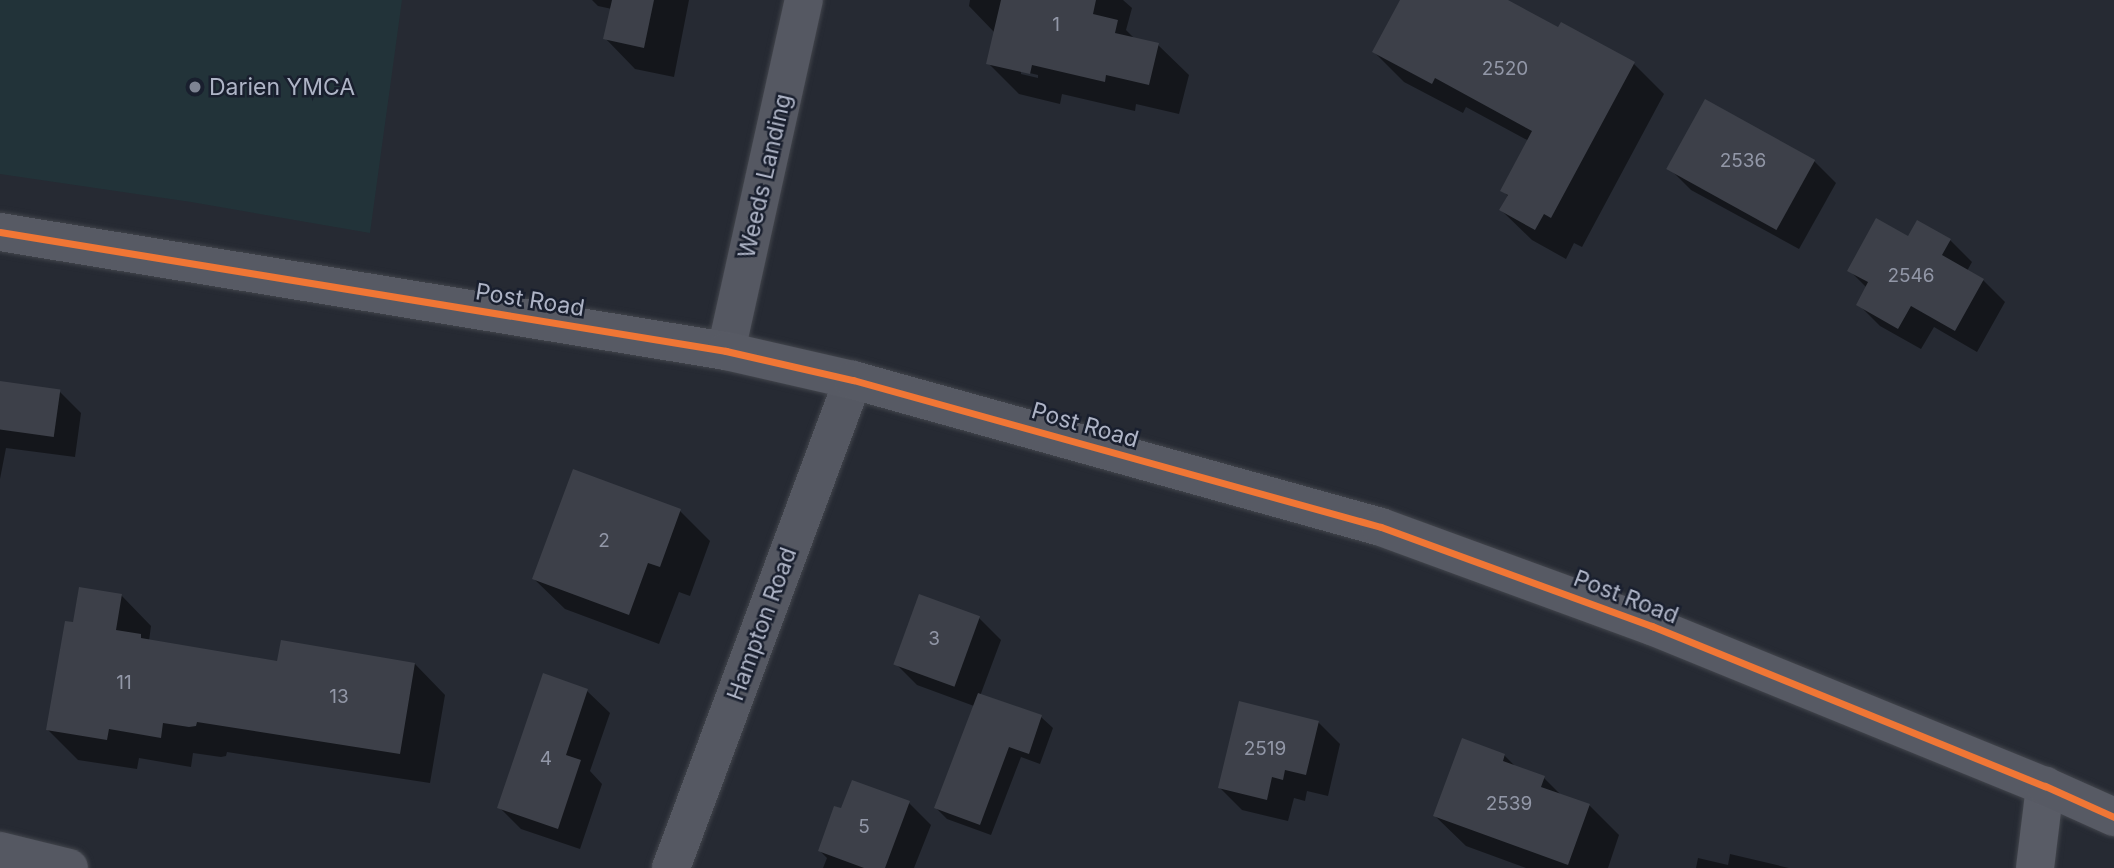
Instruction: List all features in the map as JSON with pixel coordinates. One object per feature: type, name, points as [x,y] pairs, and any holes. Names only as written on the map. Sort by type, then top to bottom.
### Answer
[{"type":"main road","name":"Post Road","points":[[0,232],[726,351],[853,380],[1381,527],[1643,622],[2045,786],[2114,817]]},
{"type":"main road","points":[[2035,868],[2045,786]]},
{"type":"street","name":"Weeds Landing","points":[[726,351],[804,0]]},
{"type":"street","name":"Hampton Road","points":[[671,868],[853,380]]},
{"type":"street","points":[[0,851],[69,868]]},
{"type":"shaded area","name":"Darien YMCA","points":[[0,0],[402,0],[370,233],[191,202],[0,174]]},
{"type":"building","points":[[612,0],[654,0],[644,48],[603,39]]},
{"type":"building","points":[[1001,0],[1096,0],[1093,14],[1118,20],[1115,33],[1159,43],[1149,85],[1106,75],[1105,82],[1032,65],[1030,74],[986,64]]},
{"type":"building","points":[[1400,0],[1508,0],[1558,27],[1561,22],[1635,62],[1551,218],[1544,214],[1535,230],[1499,210],[1508,195],[1500,191],[1532,131],[1435,78],[1432,84],[1372,52]]},
{"type":"building","points":[[1705,99],[1815,160],[1776,230],[1666,169]]},
{"type":"building","points":[[1876,218],[1908,236],[1917,220],[1951,239],[1942,255],[1984,279],[1955,331],[1911,306],[1898,329],[1856,305],[1868,282],[1847,271]]},
{"type":"building","points":[[0,381],[60,389],[54,437],[0,429]]},
{"type":"building","points":[[573,469],[681,509],[660,567],[648,563],[629,615],[532,579]]},
{"type":"building","points":[[79,587],[122,594],[116,630],[141,634],[141,638],[277,661],[281,640],[415,663],[400,754],[197,722],[196,726],[189,727],[163,723],[161,738],[109,729],[107,740],[46,730],[65,621],[73,622]]},
{"type":"building","points":[[919,594],[980,616],[954,687],[893,664]]},
{"type":"building","points":[[543,673],[588,689],[566,755],[581,760],[558,829],[497,808]]},
{"type":"building","points":[[978,693],[1042,715],[1029,754],[1009,747],[980,825],[934,808]]},
{"type":"building","points":[[1239,701],[1319,721],[1306,775],[1285,770],[1283,780],[1272,777],[1267,800],[1218,788]]},
{"type":"building","points":[[1462,738],[1505,754],[1503,761],[1545,776],[1541,787],[1590,804],[1568,865],[1433,816]]},
{"type":"building","points":[[852,780],[910,801],[885,868],[864,868],[818,851],[834,806],[841,808]]},
{"type":"cycle path","points":[[0,232],[726,351],[853,380],[1381,527],[1652,626],[2045,786],[2114,817]]},
{"type":"place","name":"Darien YMCA","points":[[195,87]]}]
